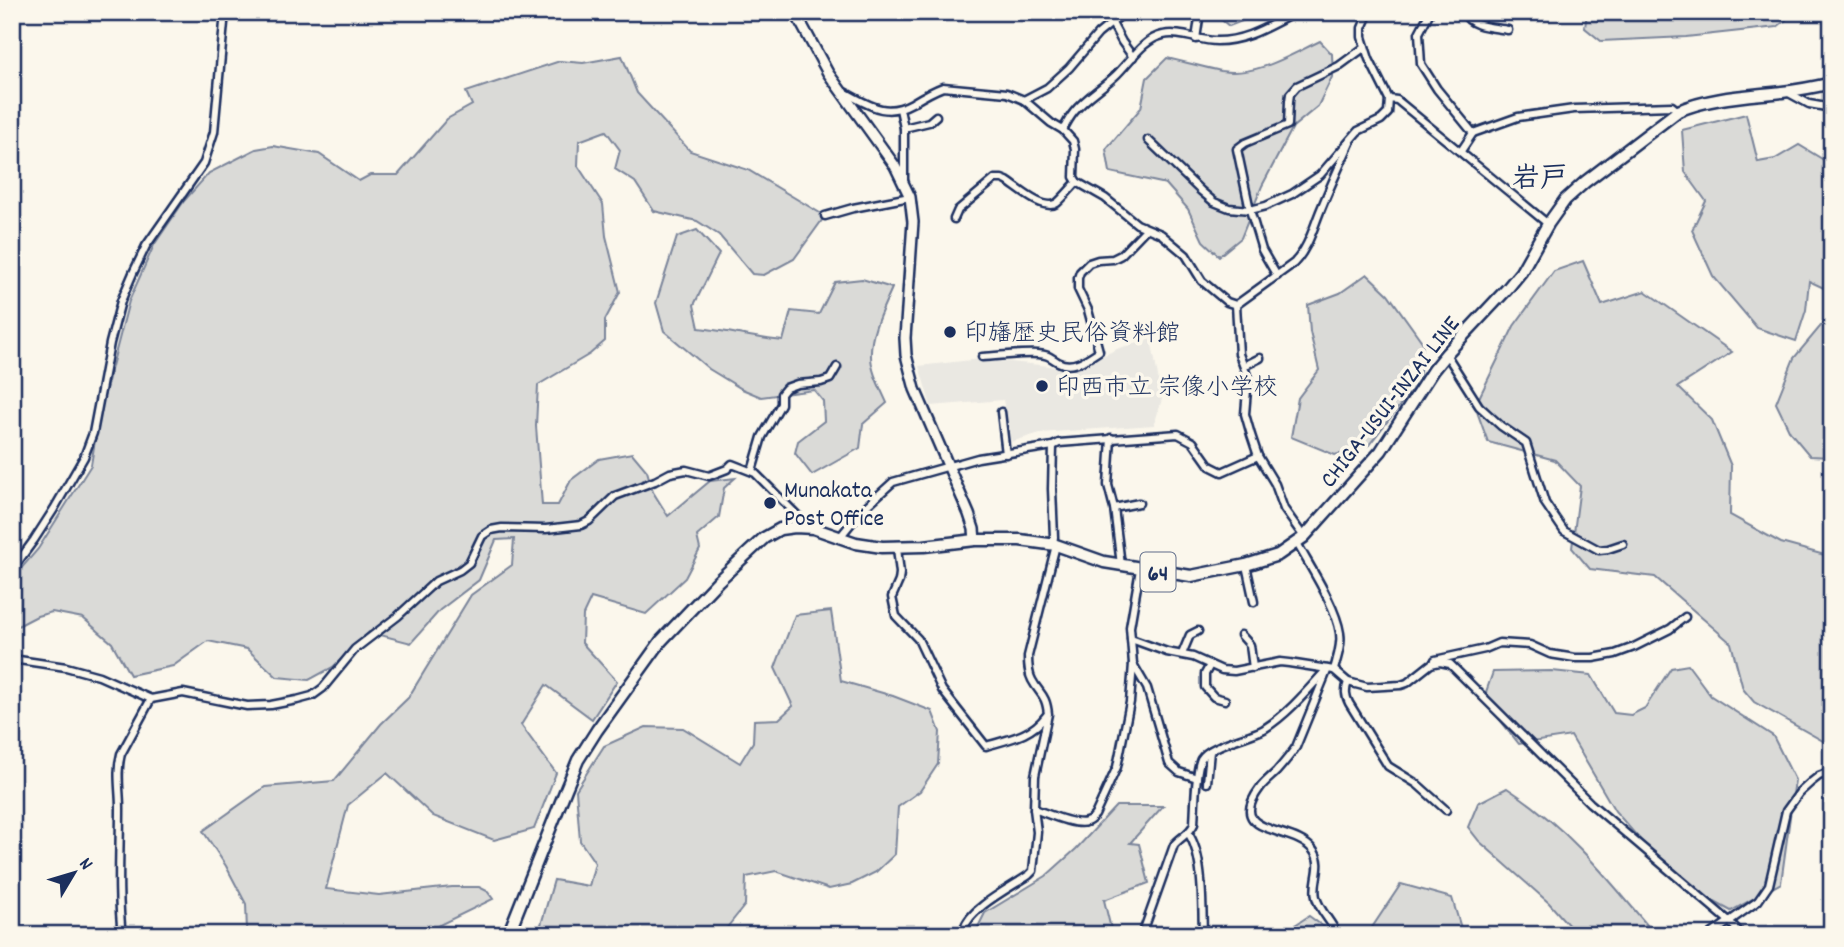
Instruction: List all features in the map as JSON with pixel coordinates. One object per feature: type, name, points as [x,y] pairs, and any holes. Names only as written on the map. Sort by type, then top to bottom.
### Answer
[{"type":"main road","points":[[795,12],[839,90],[895,166],[910,197],[913,222],[906,355],[915,389],[969,514],[975,540]]},
{"type":"main road","name":"CHIGA-USUI-INZAI LINE","points":[[508,935],[579,760],[618,699],[645,661],[686,613],[764,538],[780,529],[794,527],[813,528],[871,546],[897,548],[975,540],[1020,540],[1055,545],[1121,566],[1191,576],[1247,565],[1278,555],[1301,540],[1381,452],[1433,370],[1521,272],[1565,200],[1585,182],[1678,111],[1694,104],[1832,83]]},
{"type":"street","points":[[12,570],[48,519],[84,457],[93,433],[121,301],[133,273],[146,246],[204,163],[214,132],[225,12]]},
{"type":"street","points":[[1106,12],[1133,57]]},
{"type":"street","points":[[1024,100],[1047,88],[1069,68],[1098,34],[1125,12]]},
{"type":"street","points":[[1196,39],[1200,12]]},
{"type":"street","points":[[1063,130],[1075,111],[1154,39],[1174,34],[1219,41],[1246,37],[1296,12]]},
{"type":"street","points":[[1148,140],[1214,202],[1229,208],[1250,210],[1292,194],[1320,176],[1358,131],[1385,117],[1389,99],[1362,37],[1362,28],[1368,12]]},
{"type":"street","points":[[1430,12],[1419,33],[1421,64],[1437,89],[1473,133]]},
{"type":"street","points":[[1463,12],[1474,24],[1507,30]]},
{"type":"street","points":[[1277,276],[1262,250],[1250,210],[1238,147],[1288,125],[1290,94],[1297,86],[1326,73],[1365,47]]},
{"type":"street","points":[[839,90],[875,108],[893,110],[943,87],[1007,93],[1024,100],[1073,141],[1073,169],[1077,181],[1105,198],[1137,224],[1161,234],[1186,255],[1202,281],[1227,302],[1236,306]]},
{"type":"street","points":[[1786,92],[1809,104],[1832,108]]},
{"type":"street","points":[[1389,99],[1397,100],[1548,224]]},
{"type":"street","points":[[1461,151],[1473,133],[1518,117],[1574,109],[1672,106],[1678,111]]},
{"type":"street","points":[[900,109],[905,128],[904,181]]},
{"type":"street","points":[[905,128],[929,122],[936,116]]},
{"type":"street","points":[[1236,306],[1301,255],[1311,238],[1321,208],[1352,138]]},
{"type":"street","points":[[954,219],[958,210],[995,179],[1002,178],[1044,205],[1056,203],[1077,181]]},
{"type":"street","points":[[825,216],[910,197]]},
{"type":"street","points":[[982,357],[1050,355],[1059,363],[1068,365],[1081,363],[1099,351],[1088,310],[1077,283],[1080,272],[1098,260],[1113,259],[1121,255],[1146,229]]},
{"type":"street","points":[[1236,306],[1239,354],[1248,378],[1245,414],[1258,456],[1275,484],[1284,509],[1301,540],[1340,633],[1340,647],[1296,747],[1260,788],[1250,814],[1256,823],[1302,841],[1313,850],[1319,863],[1315,894],[1337,935]]},
{"type":"street","points":[[1446,354],[1479,405],[1501,426],[1526,443],[1545,503],[1564,531],[1599,550],[1623,544]]},
{"type":"street","points":[[1244,366],[1260,358]]},
{"type":"street","points":[[752,471],[762,437],[781,404],[781,394],[786,388],[797,384],[830,379],[838,367]]},
{"type":"street","points":[[1000,412],[1006,454]]},
{"type":"street","points":[[840,537],[862,510],[893,482],[978,458],[1059,443],[1178,434],[1193,442],[1210,466],[1222,471],[1258,456]]},
{"type":"street","points":[[1111,439],[1108,485],[1114,508],[1121,566]]},
{"type":"street","points":[[966,935],[964,929],[969,917],[1033,871],[1037,832],[1034,809],[1035,776],[1048,713],[1044,696],[1029,672],[1028,656],[1055,545],[1053,446]]},
{"type":"street","points":[[12,659],[66,667],[99,676],[151,699],[183,693],[247,706],[271,705],[312,696],[332,679],[355,649],[436,581],[469,563],[482,536],[491,530],[580,525],[589,521],[615,496],[679,470],[709,476],[727,469],[732,464],[752,471],[813,528]]},
{"type":"street","points":[[1114,508],[1139,503]]},
{"type":"street","points":[[897,548],[900,573],[892,597],[896,616],[918,639],[942,690],[986,746],[1029,733],[1048,713]]},
{"type":"street","points":[[1247,565],[1254,602]]},
{"type":"street","points":[[1034,809],[1083,824],[1090,821],[1117,767],[1130,702],[1133,664],[1130,627],[1140,569]]},
{"type":"street","points":[[1131,639],[1167,652],[1182,654],[1222,670],[1234,671],[1280,662],[1331,670],[1348,682],[1367,687],[1401,685],[1440,658],[1485,649],[1499,643],[1530,645],[1549,654],[1575,658],[1615,654],[1670,629],[1685,617]]},
{"type":"street","points":[[1182,654],[1190,635],[1198,631]]},
{"type":"street","points":[[1241,635],[1250,645],[1253,668]]},
{"type":"street","points":[[1431,664],[1440,662],[1457,669],[1590,803],[1742,935]]},
{"type":"street","points":[[1133,664],[1147,688],[1169,763],[1179,772],[1198,778]]},
{"type":"street","points":[[1210,665],[1205,674],[1205,687],[1214,697],[1225,700]]},
{"type":"street","points":[[1142,935],[1174,845],[1194,824],[1200,762],[1203,756],[1262,730],[1278,719],[1331,670]]},
{"type":"street","points":[[1348,682],[1345,689],[1349,703],[1388,766],[1417,784],[1446,810]]},
{"type":"street","points":[[122,935],[119,914],[118,764],[151,699]]},
{"type":"street","points":[[1208,783],[1210,751]]},
{"type":"street","points":[[1710,935],[1758,901],[1769,885],[1786,811],[1799,793],[1819,775],[1832,771]]},
{"type":"street","points":[[1188,832],[1192,839],[1200,878],[1203,935]]},
{"type":"shaded area","points":[[1212,12],[1265,12],[1229,26]]},
{"type":"shaded area","points":[[1587,12],[1796,12],[1777,27],[1686,37],[1601,41],[1585,28]]},
{"type":"shaded area","points":[[1320,41],[1332,54],[1333,75],[1318,106],[1293,127],[1262,186],[1241,238],[1219,256],[1203,241],[1188,209],[1166,184],[1110,172],[1106,149],[1141,108],[1147,78],[1167,58],[1221,71],[1247,71],[1272,64]]},
{"type":"shaded area","points":[[622,56],[637,93],[690,151],[748,170],[825,216],[794,259],[764,275],[752,274],[719,235],[697,221],[654,211],[635,182],[615,169],[620,150],[606,131],[579,141],[578,166],[603,204],[606,236],[620,292],[605,320],[605,341],[590,354],[538,385],[536,426],[542,505],[558,505],[571,480],[599,459],[632,453],[647,471],[653,492],[668,516],[710,481],[735,478],[724,488],[719,517],[697,536],[700,549],[685,578],[646,614],[591,598],[583,615],[582,643],[617,681],[592,719],[546,685],[521,725],[556,773],[534,829],[494,840],[433,816],[387,773],[348,805],[326,889],[379,895],[452,887],[479,887],[487,891],[493,899],[419,935],[242,935],[247,932],[246,904],[203,831],[265,787],[334,781],[381,724],[408,698],[471,595],[512,565],[514,539],[496,540],[479,580],[440,610],[411,643],[369,632],[333,667],[309,680],[277,677],[247,649],[208,641],[173,666],[130,675],[112,643],[83,618],[52,612],[37,616],[12,629],[12,579],[38,549],[91,465],[99,416],[129,301],[154,245],[184,201],[209,173],[256,149],[273,146],[319,154],[359,181],[370,175],[398,175],[447,119],[472,105],[466,92],[560,61],[583,63]]},
{"type":"shaded area","points":[[1746,114],[1758,162],[1775,159],[1799,145],[1832,165],[1832,457],[1810,456],[1790,432],[1776,403],[1794,358],[1830,315],[1826,289],[1809,281],[1806,310],[1796,341],[1757,328],[1713,276],[1692,230],[1706,201],[1685,172],[1682,130]]},
{"type":"shaded area","points":[[697,230],[719,254],[694,305],[699,328],[783,341],[791,311],[819,314],[835,282],[862,279],[892,288],[878,321],[871,347],[873,368],[887,403],[863,424],[860,448],[812,475],[795,453],[798,441],[824,421],[823,401],[814,390],[761,397],[709,369],[664,331],[656,303],[677,237]]},
{"type":"shaded area","points":[[1583,261],[1602,305],[1645,291],[1732,352],[1678,387],[1712,420],[1731,466],[1730,515],[1781,543],[1832,557],[1832,746],[1754,702],[1743,689],[1731,643],[1655,577],[1590,569],[1572,548],[1580,486],[1555,460],[1488,442],[1475,406],[1514,326],[1554,271]]},
{"type":"shaded area","points":[[1367,274],[1388,294],[1423,343],[1419,381],[1369,445],[1335,455],[1291,437],[1298,398],[1319,370],[1310,332],[1308,305],[1340,293]]},
{"type":"shaded area","name":"印西市立 宗像小学校","points":[[1151,339],[1162,399],[1154,425],[1040,433],[1011,442],[1003,400],[931,406],[919,366],[980,359],[1050,366],[1070,372],[1119,348]]},
{"type":"shaded area","points":[[831,611],[841,681],[932,711],[940,732],[938,764],[920,791],[898,807],[895,854],[876,872],[852,884],[829,889],[776,871],[746,877],[745,905],[721,935],[538,935],[554,880],[589,886],[595,863],[580,841],[576,790],[604,746],[646,727],[683,728],[740,763],[753,742],[754,720],[779,719],[793,706],[775,668],[795,615]]},
{"type":"shaded area","points":[[1688,665],[1711,696],[1773,736],[1795,780],[1781,883],[1731,911],[1700,894],[1656,858],[1615,811],[1571,736],[1519,744],[1493,711],[1486,692],[1493,672],[1552,671],[1591,675],[1614,713],[1631,715],[1645,708],[1671,668]]},
{"type":"shaded area","points":[[1507,788],[1549,819],[1585,854],[1653,935],[1577,935],[1549,903],[1479,841],[1468,827],[1478,803]]},
{"type":"shaded area","points":[[1116,806],[1163,806],[1130,843],[1139,844],[1149,883],[1104,900],[1111,929],[1105,935],[978,935],[976,931],[985,913],[1046,876],[1076,849]]},
{"type":"shaded area","points":[[1401,884],[1452,898],[1463,935],[1367,935]]},
{"type":"shaded area","points":[[1309,916],[1324,927],[1324,935],[1236,935],[1281,934]]},
{"type":"place","name":"印旛歴史民俗資料館","points":[[950,332]]},
{"type":"place","name":"印西市立 宗像小学校","points":[[1042,386]]},
{"type":"place","name":"Munakata Post Office","points":[[770,503]]},
{"type":"district","name":"岩戸","points":[[1540,176]]}]
